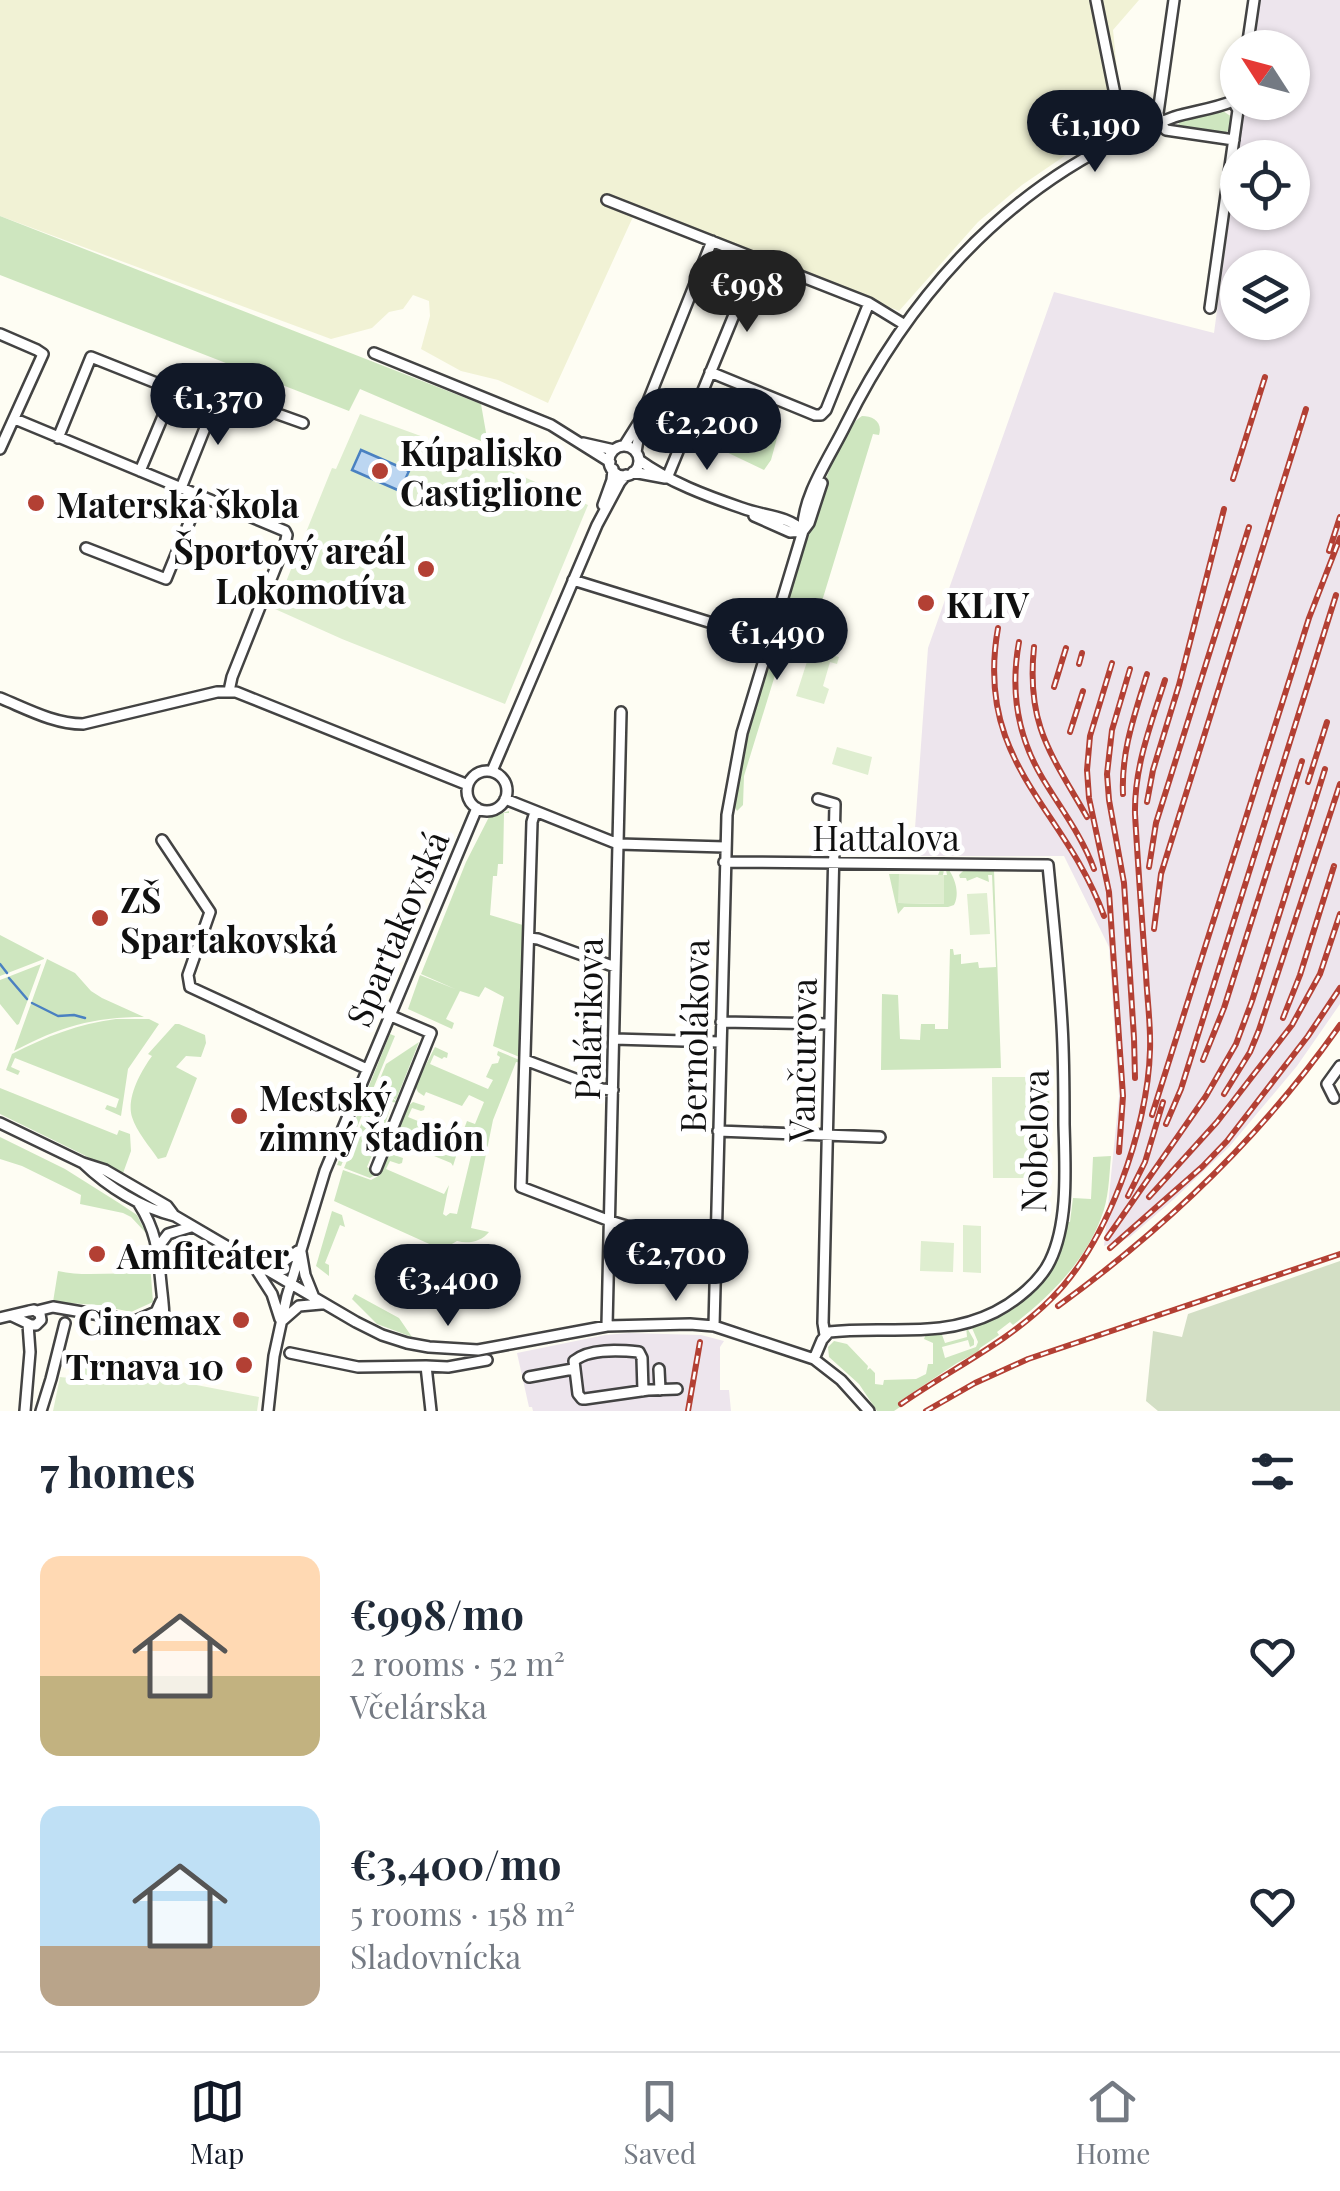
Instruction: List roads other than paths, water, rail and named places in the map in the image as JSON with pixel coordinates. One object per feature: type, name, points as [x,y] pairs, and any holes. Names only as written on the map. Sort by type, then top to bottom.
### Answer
[{"type":"street","points":[[1096,0],[1121,124],[1128,136]]},
{"type":"street","points":[[1174,0],[1158,113],[1160,123],[1166,130],[1234,140],[1237,120]]},
{"type":"street","points":[[1250,30],[1254,0]]},
{"type":"street","points":[[803,531],[806,512],[827,460],[863,390],[905,325],[951,265],[1018,203],[1067,169],[1128,136],[1220,103]]},
{"type":"street","points":[[607,200],[869,303],[905,325]]},
{"type":"street","points":[[1210,308],[1221,230]]},
{"type":"street","points":[[597,525],[612,480],[611,466],[642,416],[712,241]]},
{"type":"street","points":[[668,478],[757,259]]},
{"type":"street","points":[[710,372],[815,415],[823,414],[869,303]]},
{"type":"street","points":[[0,334],[41,352],[41,360],[1,443]]},
{"type":"street","points":[[374,354],[404,359],[552,425],[580,442],[618,474],[668,478]]},
{"type":"street","points":[[58,438],[91,358],[174,390],[140,471]]},
{"type":"street","points":[[181,488],[219,393],[303,423]]},
{"type":"street","points":[[517,411],[522,398]]},
{"type":"street","points":[[492,771],[597,525],[638,456],[642,416]]},
{"type":"street","points":[[15,419],[286,534],[228,691]]},
{"type":"street","points":[[580,442],[619,448],[638,456],[668,478],[757,518],[803,531]]},
{"type":"street","points":[[803,531],[838,442]]},
{"type":"street","points":[[86,548],[166,579],[200,496]]},
{"type":"street","points":[[790,526],[806,512]]},
{"type":"street","points":[[790,526],[798,546]]},
{"type":"street","name":"Bernolákova","points":[[714,1326],[724,848],[738,748],[803,531]]},
{"type":"street","points":[[573,580],[770,640]]},
{"type":"street","points":[[0,698],[68,724],[83,724],[228,691],[468,785]]},
{"type":"street","name":"Palárikova","points":[[608,1326],[621,712]]},
{"type":"street","points":[[492,771],[506,783],[506,799],[495,810],[476,808],[467,796],[468,785],[478,772],[492,771]]},
{"type":"street","points":[[506,799],[618,844],[724,848]]},
{"type":"street","name":"Vančurova","points":[[818,799],[835,804],[825,1335]]},
{"type":"street","name":"Spartakovská","points":[[268,1411],[273,1361],[290,1283],[325,1171],[476,808]]},
{"type":"street","points":[[535,812],[521,1187],[610,1222],[656,1235],[715,1238]]},
{"type":"street","name":"Spartakovská","points":[[162,840],[210,912],[187,979],[193,990],[367,1069]]},
{"type":"street","name":"Hattalova","points":[[724,862],[1048,865]]},
{"type":"street","name":"Nobelova","points":[[825,1335],[834,1331],[921,1331],[983,1317],[1020,1295],[1044,1272],[1052,1258],[1065,1194],[1065,1151],[1062,1024],[1048,865]]},
{"type":"street","points":[[529,938],[616,968]]},
{"type":"street","points":[[376,1169],[431,1034],[389,1015]]},
{"type":"street","points":[[721,1022],[830,1024]]},
{"type":"street","points":[[614,1039],[720,1042]]},
{"type":"street","points":[[526,1060],[613,1090]]},
{"type":"street","points":[[1334,1098],[1327,1084],[1340,1066]]},
{"type":"street","points":[[0,1123],[105,1170],[167,1206],[173,1216]]},
{"type":"street","points":[[718,1132],[880,1137]]},
{"type":"street","points":[[83,1163],[138,1202],[192,1226],[382,1335],[407,1343],[478,1350],[608,1326],[714,1326],[814,1360],[841,1380],[868,1411]]},
{"type":"street","points":[[0,1305],[5,1317],[20,1312],[33,1319],[61,1316],[135,1321],[154,1317],[162,1298],[158,1249],[138,1202]]},
{"type":"street","points":[[154,1232],[159,1221],[173,1216]]},
{"type":"street","points":[[158,1249],[168,1234],[192,1226]]},
{"type":"street","points":[[263,1268],[283,1262],[300,1250],[308,1286],[319,1301]]},
{"type":"street","points":[[250,1260],[272,1294],[281,1322],[299,1306],[319,1301]]},
{"type":"street","points":[[41,1411],[59,1352],[61,1316]]},
{"type":"street","points":[[24,1411],[33,1319]]},
{"type":"street","points":[[814,1360],[825,1335]]},
{"type":"street","points":[[643,1390],[642,1358],[636,1351],[607,1351],[579,1356],[574,1361],[582,1399],[678,1389]]},
{"type":"street","points":[[290,1353],[358,1367],[448,1366],[486,1360]]},
{"type":"street","points":[[426,1366],[431,1411]]},
{"type":"street","points":[[659,1368],[660,1390]]},
{"type":"street","points":[[530,1377],[574,1369]]},
{"type":"water","name":"Kúpalisko Castiglione","points":[[361,450],[409,471],[400,491],[352,470]]},
{"type":"waterway","points":[[0,964],[7,973]]},
{"type":"waterway","points":[[9,978],[27,999]]},
{"type":"waterway","points":[[32,1003],[58,1016],[85,1018]]},
{"type":"railway","points":[[1233,479],[1265,377]]},
{"type":"railway","points":[[1154,929],[1161,874],[1306,409]]},
{"type":"railway","points":[[1147,802],[1224,509]]},
{"type":"railway","points":[[1329,551],[1340,517]]},
{"type":"railway","points":[[1149,867],[1156,823],[1249,527]]},
{"type":"railway","points":[[1152,1115],[1309,618],[1340,538]]},
{"type":"railway","points":[[1166,1124],[1181,1089],[1336,595]]},
{"type":"railway","points":[[998,628],[994,675],[999,714],[1010,749],[1087,878],[1104,916]]},
{"type":"railway","points":[[1019,642],[1016,696],[1027,746],[1094,869]]},
{"type":"railway","points":[[1034,647],[1034,698],[1044,738],[1087,817]]},
{"type":"railway","points":[[1054,687],[1066,648]]},
{"type":"railway","points":[[1079,664],[1082,653]]},
{"type":"railway","points":[[1112,663],[1090,736],[1087,770],[1089,798],[1109,892],[1123,1096],[1119,1152]]},
{"type":"railway","points":[[1130,669],[1112,730],[1107,774],[1124,883],[1135,1078]]},
{"type":"railway","points":[[1123,794],[1127,748],[1147,674]]},
{"type":"railway","points":[[901,1404],[997,1342],[1051,1299],[1090,1248],[1121,1184],[1142,1114],[1150,1050],[1135,797],[1144,746],[1165,680]]},
{"type":"railway","points":[[1070,732],[1083,691]]},
{"type":"railway","points":[[1308,782],[1327,722]]},
{"type":"railway","points":[[1203,1060],[1224,1008],[1302,761]]},
{"type":"railway","points":[[1107,1238],[1206,1096],[1236,1044],[1325,769]]},
{"type":"railway","points":[[1224,1094],[1259,1030],[1340,784]]},
{"type":"railway","points":[[1283,1018],[1334,866]]},
{"type":"railway","points":[[1149,1197],[1217,1122],[1292,1025],[1320,974],[1340,914]]},
{"type":"railway","points":[[1110,1248],[1227,1141],[1340,988]]},
{"type":"railway","points":[[1058,1306],[1137,1244],[1211,1178],[1278,1105],[1340,1025]]},
{"type":"railway","points":[[1128,1196],[1145,1162],[1163,1102]]},
{"type":"railway","points":[[926,1411],[1028,1359],[1340,1254]]},
{"type":"railway","points":[[688,1411],[700,1342]]},
{"type":"place","name":"Kúpalisko Castiglione","points":[[380,471]]},
{"type":"place","name":"Materská škola","points":[[36,503]]},
{"type":"place","name":"Športový areál Lokomotíva","points":[[426,569]]},
{"type":"place","name":"KLIV","points":[[926,603]]},
{"type":"place","name":"ZŠ Spartakovská","points":[[100,918]]},
{"type":"place","name":"Mestský zimný štadión","points":[[239,1116]]},
{"type":"place","name":"Amfiteáter","points":[[97,1254]]},
{"type":"place","name":"Cinemax","points":[[241,1320]]},
{"type":"place","name":"Trnava 10","points":[[244,1365]]}]
